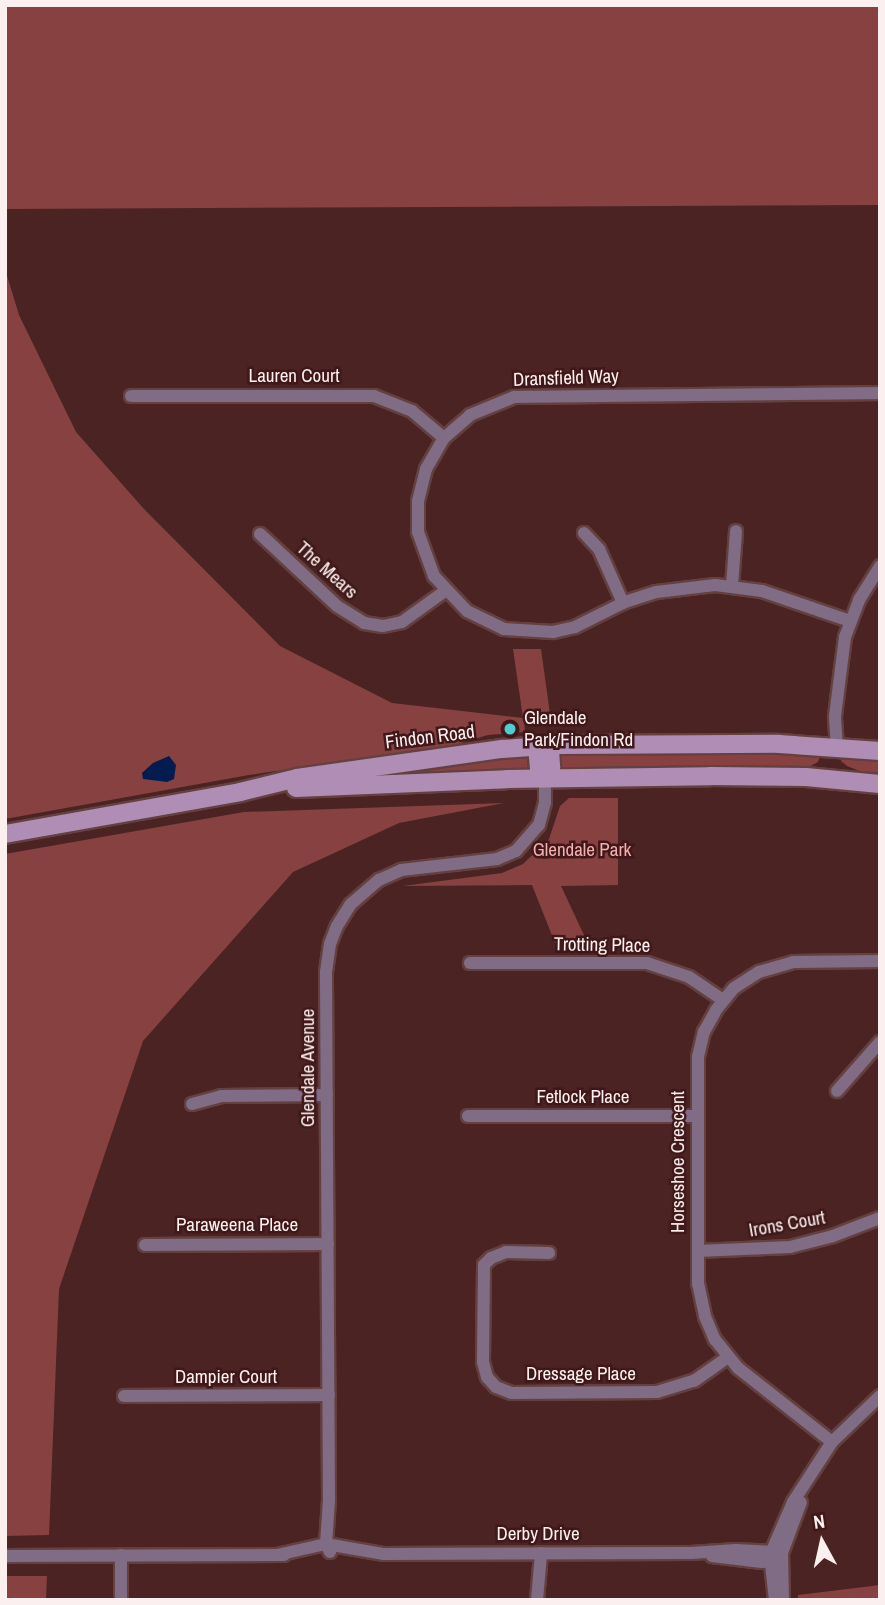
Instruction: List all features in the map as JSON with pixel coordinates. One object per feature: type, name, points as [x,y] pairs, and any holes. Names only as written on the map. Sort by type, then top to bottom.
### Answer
[{"type":"main road","name":"Findon Road","points":[[5,834],[368,766],[544,746],[832,747],[880,751]]},
{"type":"main road","points":[[544,746],[539,769],[545,778]]},
{"type":"main road","points":[[829,778],[832,747]]},
{"type":"main road","name":"Findon Road","points":[[240,792],[545,778],[829,778],[880,784]]},
{"type":"street","name":"Dransfield Way","points":[[850,621],[778,596],[732,586],[676,588],[623,603],[575,626],[553,632],[530,633],[505,629],[481,620],[446,591],[425,555],[417,517],[426,469],[444,438],[484,407],[529,395],[880,393]]},
{"type":"street","name":"Lauren Court","points":[[131,396],[374,396],[412,411],[444,438]]},
{"type":"street","points":[[732,586],[736,531]]},
{"type":"street","points":[[584,533],[600,550],[623,603]]},
{"type":"street","name":"The Mears","points":[[260,534],[337,606],[364,624],[383,626],[402,622],[446,591]]},
{"type":"street","points":[[832,747],[841,657],[850,621],[880,566]]},
{"type":"street","name":"Glendale Avenue","points":[[330,1547],[327,957],[333,934],[343,915],[368,887],[401,870],[497,859],[516,851],[539,825],[545,803],[545,778]]},
{"type":"street","name":"Horseshoe Crescent","points":[[832,1442],[747,1376],[728,1357],[709,1328],[702,1305],[698,1251],[697,1068],[708,1023],[723,1000],[744,980],[777,965],[793,962],[880,961]]},
{"type":"street","name":"Trotting Place","points":[[470,964],[648,963],[682,974],[723,1000]]},
{"type":"street","points":[[837,1091],[880,1042]]},
{"type":"street","points":[[192,1104],[221,1096],[327,1095]]},
{"type":"street","name":"Fetlock Place","points":[[468,1116],[698,1116]]},
{"type":"street","name":"Irons Court","points":[[698,1251],[769,1249],[811,1243],[880,1218]]},
{"type":"street","name":"Paraweena Place","points":[[145,1245],[328,1244]]},
{"type":"street","name":"Dressage Place","points":[[549,1253],[506,1252],[494,1255],[484,1265],[483,1362],[487,1377],[496,1387],[512,1393],[657,1392],[694,1381],[728,1357]]},
{"type":"street","name":"Dampier Court","points":[[124,1396],[329,1395]]},
{"type":"street","points":[[775,1600],[774,1557],[794,1526],[805,1482],[832,1442],[880,1396]]},
{"type":"street","name":"Derby Drive","points":[[5,1556],[277,1555],[330,1547],[384,1554],[691,1553],[774,1557]]},
{"type":"street","points":[[536,1553],[537,1599]]},
{"type":"street","points":[[121,1555],[121,1600]]},
{"type":"street","points":[[774,1557],[783,1600]]},
{"type":"green space","points":[[5,5],[880,5],[880,205],[5,209]]},
{"type":"green space","points":[[5,269],[19,315],[76,432],[144,509],[280,646],[392,703],[523,718],[513,649],[541,649],[551,721],[524,718],[525,732],[488,735],[458,744],[249,775],[5,819]]},
{"type":"green space","points":[[560,752],[819,752],[820,756],[818,762],[801,771],[566,774],[557,768]]},
{"type":"green space","points":[[531,755],[532,769],[529,772],[314,779],[413,763]]},
{"type":"green space","points":[[842,755],[880,755],[880,779],[847,766],[841,761]]},
{"type":"green space","name":"Glendale Park","points":[[569,798],[618,798],[618,885],[561,886],[590,948],[557,948],[532,885],[403,886],[502,873],[523,864],[549,839],[560,806]]},
{"type":"green space","points":[[504,803],[399,823],[293,872],[143,1041],[59,1289],[49,1535],[5,1536],[5,854],[244,812]]},
{"type":"green space","points":[[5,1576],[47,1576],[46,1600],[5,1600]]},
{"type":"green space","points":[[880,1585],[880,1600],[798,1600],[798,1595]]},
{"type":"water","points":[[169,756],[176,765],[174,779],[167,782],[143,779],[142,773],[153,763]]},
{"type":"place","name":"Glendale Park/Findon Rd","points":[[510,729]]}]
